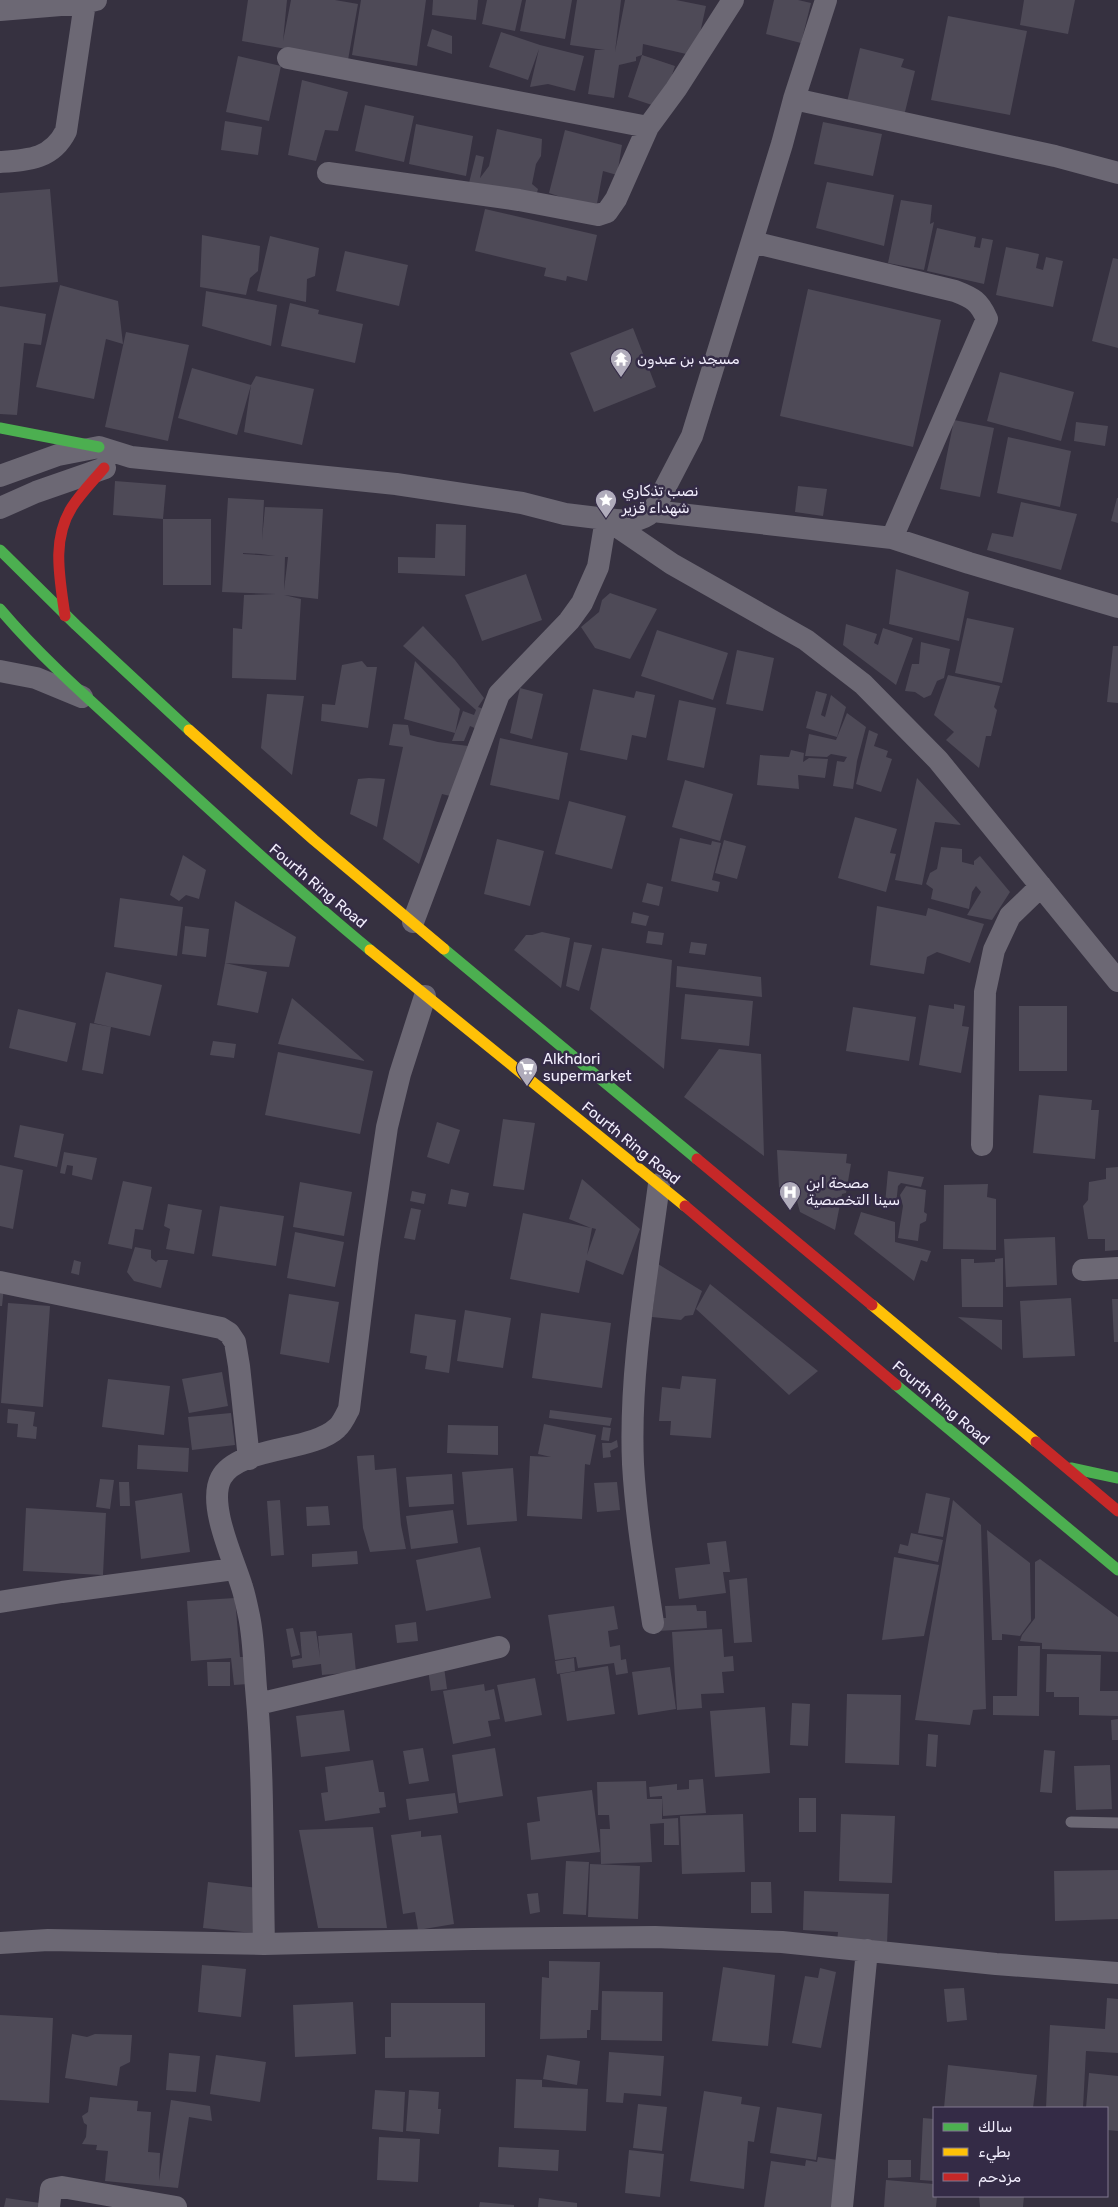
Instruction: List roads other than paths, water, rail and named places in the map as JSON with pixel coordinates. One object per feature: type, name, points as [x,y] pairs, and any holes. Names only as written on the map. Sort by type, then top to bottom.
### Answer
[{"type":"main road","points":[[0,428],[99,447]]},
{"type":"main road","points":[[65,616],[59,575],[59,537],[71,508],[104,468]]},
{"type":"main road","name":"Fourth Ring Road","points":[[0,550],[65,616],[202,742],[413,922],[1118,1511]]},
{"type":"main road","name":"Fourth Ring Road","points":[[0,609],[31,645],[283,877],[425,996],[659,1184],[936,1419],[1116,1565]]},
{"type":"main road","points":[[0,628],[31,645]]},
{"type":"main road","points":[[1068,1468],[1118,1478]]},
{"type":"street","points":[[328,173],[519,200],[598,215],[607,212],[616,199],[648,127],[676,89],[732,0]]},
{"type":"street","points":[[0,476],[58,455],[99,447],[132,457],[396,484],[522,503],[565,514],[634,522],[645,518],[653,511],[692,436],[794,99],[826,0]]},
{"type":"street","points":[[0,10],[91,2],[66,131],[59,143],[46,153],[27,160],[0,162]]},
{"type":"street","points":[[288,58],[648,127]]},
{"type":"street","points":[[794,99],[1055,156],[1118,173]]},
{"type":"street","points":[[752,242],[955,291],[971,297],[982,306],[986,319],[892,538]]},
{"type":"street","points":[[0,508],[36,492],[132,457]]},
{"type":"street","points":[[653,511],[892,538],[1118,607]]},
{"type":"street","points":[[606,519],[672,564],[806,640],[863,684],[938,760],[1041,886],[1111,958],[1118,981]]},
{"type":"street","points":[[413,922],[499,694],[569,621],[582,603],[598,567],[606,519]]},
{"type":"street","points":[[0,671],[36,678],[91,701]]},
{"type":"street","points":[[982,1145],[985,992],[994,950],[1010,916],[1041,886]]},
{"type":"street","points":[[264,1944],[263,1788],[251,1625],[242,1586],[234,1569],[220,1521],[218,1493],[221,1478],[231,1467],[249,1459],[323,1438],[338,1428],[349,1409],[368,1255],[387,1127],[400,1074],[425,996]]},
{"type":"street","points":[[653,1623],[639,1530],[633,1463],[635,1372],[659,1184]]},
{"type":"street","points":[[1083,1270],[1118,1268]]},
{"type":"street","points":[[0,1282],[221,1328],[235,1342],[249,1459]]},
{"type":"street","points":[[0,1602],[234,1569]]},
{"type":"street","points":[[258,1704],[499,1647]]},
{"type":"street","points":[[0,1943],[48,1940],[264,1944],[655,1937],[782,1942],[996,1964],[1118,1973]]},
{"type":"street","points":[[842,2207],[868,1950]]},
{"type":"street","points":[[49,2207],[51,2189],[62,2187],[176,2207]]},
{"type":"lane","points":[[1071,1822],[1118,1823]]},
{"type":"place","name":"مسجد بن عبدون","points":[[621,378]]},
{"type":"place","name":"نصب تذكاري شهداء قزير","points":[[606,519]]},
{"type":"place","name":"Alkhdori supermarket","points":[[527,1087]]},
{"type":"place","name":"مصحة ابن سينا التخصصية","points":[[790,1211]]}]
